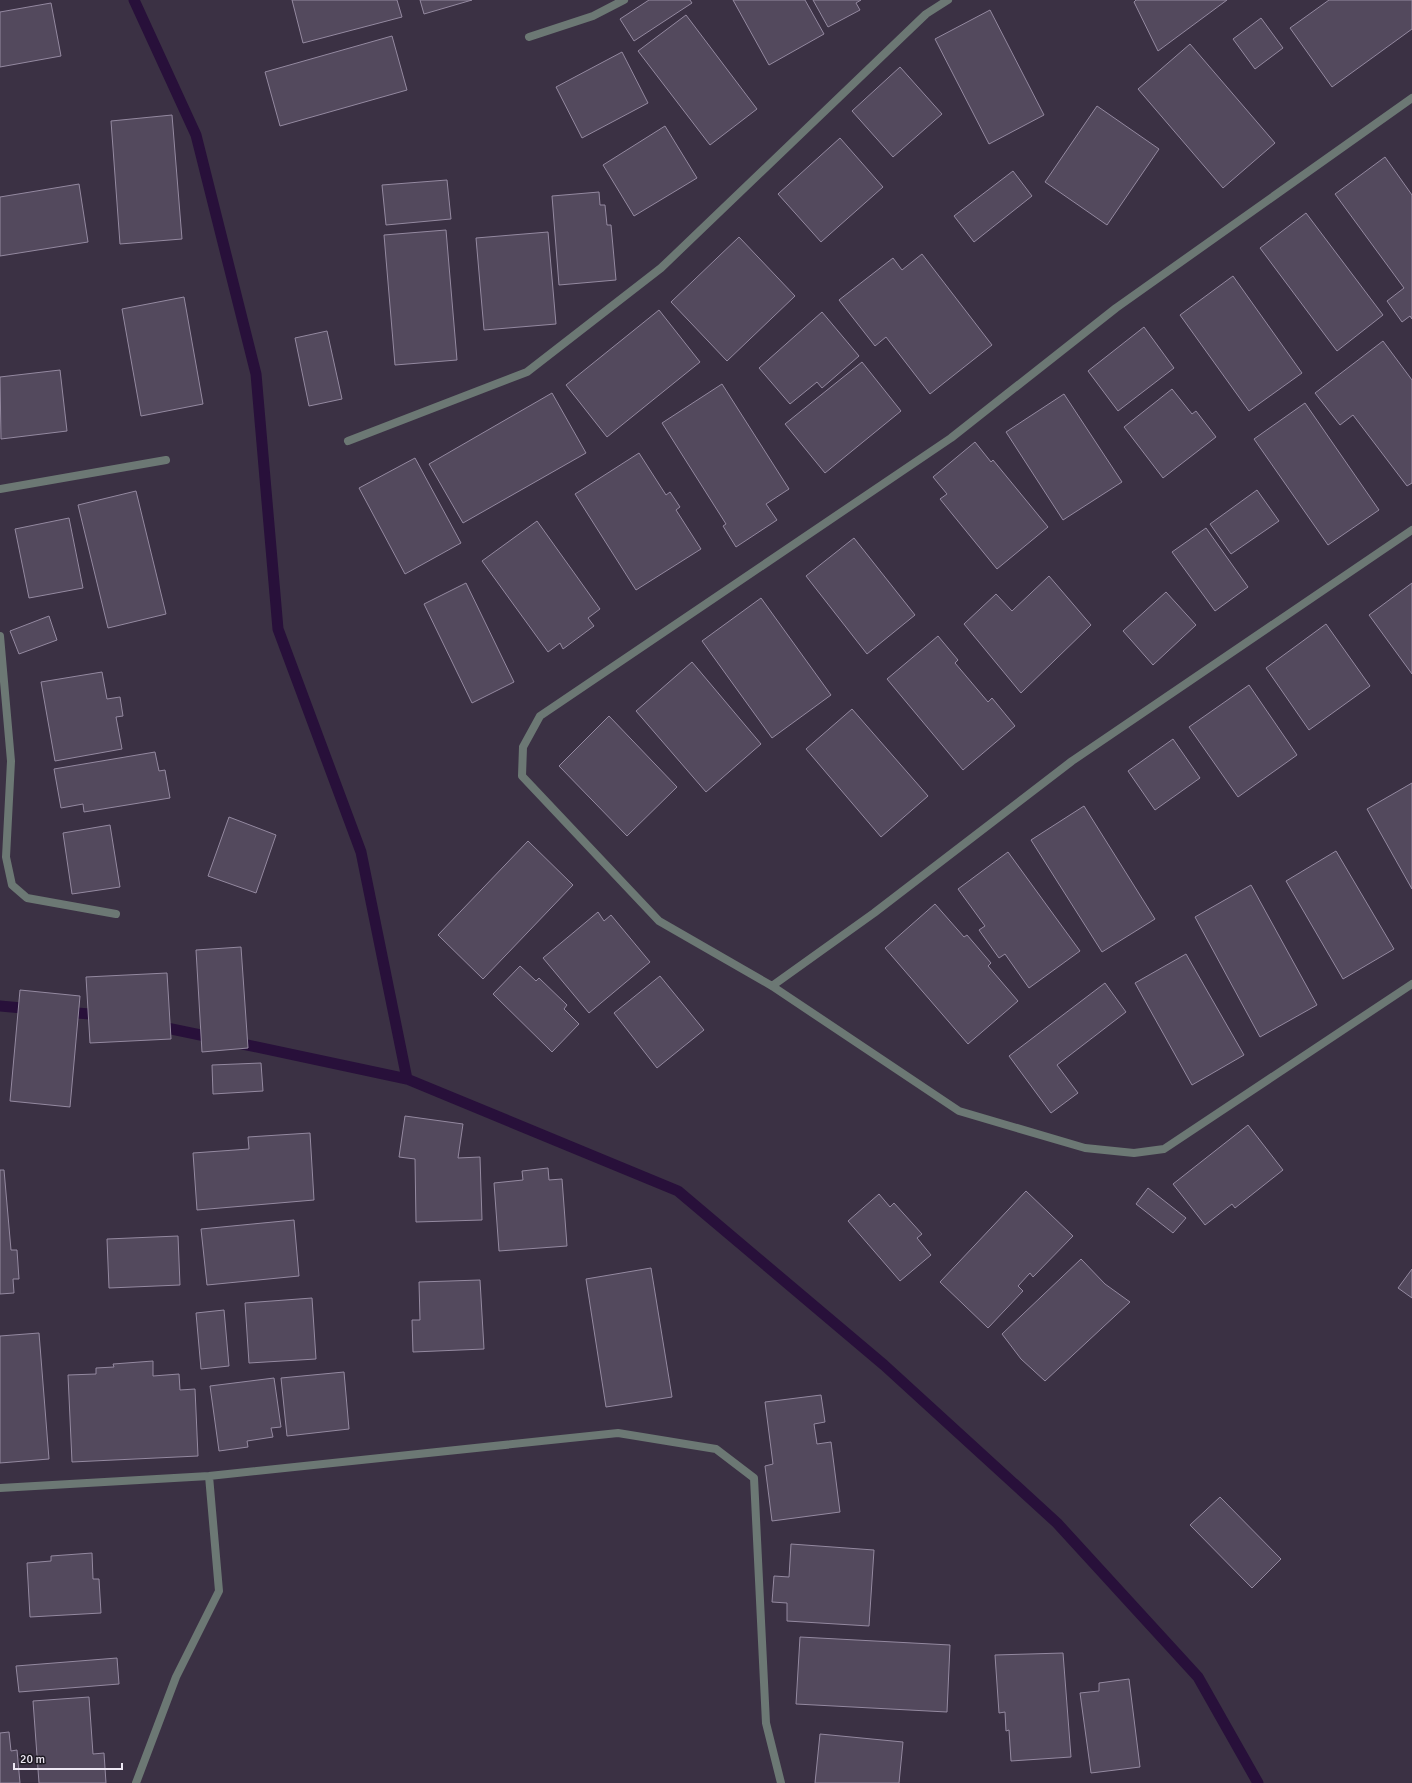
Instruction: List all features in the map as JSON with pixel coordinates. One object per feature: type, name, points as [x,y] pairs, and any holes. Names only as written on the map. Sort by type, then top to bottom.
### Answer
[{"type":"street","points":[[529,37],[593,16],[624,0]]},
{"type":"street","points":[[348,441],[528,372],[661,268],[926,14],[948,0]]},
{"type":"street","points":[[1412,98],[1116,308],[951,438],[540,716],[523,747],[522,776],[659,921],[772,986],[959,1111],[1085,1148],[1134,1153],[1164,1149],[1412,984]]},
{"type":"street","points":[[0,489],[166,460]]},
{"type":"street","points":[[772,986],[874,913],[1072,761],[1412,530]]},
{"type":"street","points":[[0,636],[11,761],[6,857],[12,885],[27,898],[116,914]]},
{"type":"street","points":[[0,1488],[209,1476],[618,1433],[716,1448],[754,1478],[766,1724],[781,1783]]},
{"type":"street","points":[[136,1783],[176,1677],[219,1591],[209,1476]]},
{"type":"building","points":[[292,0],[397,0],[402,17],[303,43]]},
{"type":"building","points":[[420,0],[472,0],[424,14]]},
{"type":"building","points":[[649,0],[690,0],[692,3],[634,41],[620,19]]},
{"type":"building","points":[[733,0],[805,0],[824,34],[769,65]]},
{"type":"building","points":[[813,0],[861,0],[856,3],[860,10],[828,27]]},
{"type":"building","points":[[1136,0],[1227,0],[1158,51],[1134,2]]},
{"type":"building","points":[[1329,0],[1412,0],[1412,29],[1332,87],[1290,28]]},
{"type":"building","points":[[51,3],[61,56],[0,67],[0,12]]},
{"type":"building","points":[[990,10],[1044,115],[989,144],[935,39]]},
{"type":"building","points":[[686,15],[757,109],[710,145],[638,51]]},
{"type":"building","points":[[1261,18],[1283,48],[1255,69],[1233,39]]},
{"type":"building","points":[[392,36],[407,90],[280,126],[265,72]]},
{"type":"building","points":[[1190,44],[1275,143],[1223,188],[1138,89]]},
{"type":"building","points":[[622,52],[648,103],[582,138],[556,87]]},
{"type":"building","points":[[900,67],[942,114],[893,157],[852,111]]},
{"type":"building","points":[[1097,106],[1159,149],[1107,225],[1045,182]]},
{"type":"building","points":[[172,115],[182,239],[120,244],[111,121]]},
{"type":"building","points":[[665,126],[697,178],[634,216],[603,165]]},
{"type":"building","points":[[840,138],[883,187],[821,242],[778,194]]},
{"type":"building","points":[[1385,157],[1412,195],[1412,319],[1410,316],[1402,322],[1387,301],[1404,288],[1335,194]]},
{"type":"building","points":[[1013,171],[1032,196],[974,242],[954,216]]},
{"type":"building","points":[[447,180],[451,219],[386,225],[382,185]]},
{"type":"building","points":[[79,184],[88,242],[0,256],[0,197]]},
{"type":"building","points":[[599,192],[600,205],[605,205],[607,225],[611,225],[616,280],[559,285],[552,196]]},
{"type":"building","points":[[1306,213],[1383,315],[1337,351],[1260,248]]},
{"type":"building","points":[[446,230],[457,360],[395,365],[384,235]]},
{"type":"building","points":[[548,232],[556,324],[484,330],[476,238]]},
{"type":"building","points":[[739,237],[795,296],[727,361],[671,302]]},
{"type":"building","points":[[922,254],[992,345],[930,394],[886,337],[875,346],[839,300],[893,258],[902,270]]},
{"type":"building","points":[[1233,276],[1302,373],[1249,411],[1180,315]]},
{"type":"building","points":[[184,297],[203,404],[141,416],[122,309]]},
{"type":"building","points":[[659,310],[700,362],[607,437],[566,385]]},
{"type":"building","points":[[822,312],[859,356],[822,388],[817,382],[790,404],[759,368]]},
{"type":"building","points":[[1144,327],[1174,368],[1118,411],[1088,371]]},
{"type":"building","points":[[327,331],[342,399],[309,406],[295,338]]},
{"type":"building","points":[[1383,341],[1412,380],[1412,483],[1407,486],[1353,415],[1340,425],[1315,393]]},
{"type":"building","points":[[862,362],[901,411],[825,473],[785,424]]},
{"type":"building","points":[[60,370],[67,431],[1,439],[0,377]]},
{"type":"building","points":[[722,384],[789,489],[766,504],[777,520],[736,547],[723,526],[726,524],[662,423]]},
{"type":"building","points":[[1172,389],[1192,414],[1196,411],[1216,437],[1163,478],[1124,427]]},
{"type":"building","points":[[552,393],[586,453],[463,523],[429,464]]},
{"type":"building","points":[[1064,394],[1122,482],[1063,520],[1006,432]]},
{"type":"building","points":[[1305,403],[1379,510],[1328,545],[1254,439]]},
{"type":"building","points":[[975,442],[991,462],[993,460],[1048,527],[997,569],[940,499],[947,494],[933,477]]},
{"type":"building","points":[[639,453],[666,495],[670,492],[680,507],[676,510],[701,549],[636,590],[575,494]]},
{"type":"building","points":[[415,458],[461,543],[405,574],[359,488]]},
{"type":"building","points":[[1257,490],[1279,521],[1231,554],[1210,524]]},
{"type":"building","points":[[136,491],[166,614],[108,628],[78,505]]},
{"type":"building","points":[[69,518],[83,588],[29,598],[15,529]]},
{"type":"building","points":[[537,521],[600,609],[588,618],[594,626],[563,649],[560,643],[548,652],[482,561]]},
{"type":"building","points":[[1206,528],[1248,587],[1215,611],[1172,552]]},
{"type":"building","points":[[854,538],[915,615],[867,654],[806,576]]},
{"type":"building","points":[[1049,576],[1091,625],[1021,693],[964,624],[996,594],[1012,611]]},
{"type":"building","points":[[466,583],[514,682],[472,703],[424,604]]},
{"type":"building","points":[[1412,583],[1412,674],[1369,615]]},
{"type":"building","points":[[1166,592],[1196,625],[1153,665],[1123,631]]},
{"type":"building","points":[[761,598],[831,695],[772,738],[702,641]]},
{"type":"building","points":[[49,616],[57,640],[19,654],[10,631]]},
{"type":"building","points":[[1326,624],[1370,686],[1309,730],[1266,668]]},
{"type":"building","points":[[938,636],[958,660],[955,663],[988,702],[992,698],[1015,726],[963,770],[887,679]]},
{"type":"building","points":[[692,662],[761,744],[706,792],[636,711]]},
{"type":"building","points":[[102,672],[107,699],[120,697],[123,716],[116,717],[122,749],[55,761],[41,682]]},
{"type":"building","points":[[1249,685],[1297,755],[1238,797],[1189,727]]},
{"type":"building","points":[[852,709],[928,796],[881,837],[806,749]]},
{"type":"building","points":[[609,716],[677,787],[627,836],[559,766]]},
{"type":"building","points":[[1173,739],[1200,778],[1155,810],[1128,771]]},
{"type":"building","points":[[155,752],[159,771],[165,770],[170,798],[84,812],[83,804],[61,808],[54,769]]},
{"type":"building","points":[[1412,783],[1412,889],[1367,809]]},
{"type":"building","points":[[1084,806],[1155,919],[1102,952],[1031,840]]},
{"type":"building","points":[[229,817],[276,835],[256,893],[208,876]]},
{"type":"building","points":[[110,825],[120,887],[72,894],[63,833]]},
{"type":"building","points":[[528,841],[573,885],[483,979],[438,935]]},
{"type":"building","points":[[1336,851],[1394,949],[1343,979],[1286,881]]},
{"type":"building","points":[[1008,852],[1080,951],[1029,988],[1005,954],[999,958],[979,930],[985,926],[958,889]]},
{"type":"building","points":[[1251,885],[1317,1005],[1260,1037],[1195,917]]},
{"type":"building","points":[[935,904],[964,937],[967,935],[991,963],[988,966],[1018,1001],[968,1044],[885,948]]},
{"type":"building","points":[[598,912],[604,921],[611,915],[650,962],[589,1013],[543,958]]},
{"type":"building","points":[[241,947],[248,1048],[202,1052],[196,950]]},
{"type":"building","points":[[1186,954],[1244,1055],[1192,1085],[1135,983]]},
{"type":"building","points":[[520,966],[536,981],[539,978],[567,1005],[564,1009],[579,1024],[552,1052],[493,994]]},
{"type":"building","points":[[167,973],[171,1039],[90,1043],[86,977]]},
{"type":"building","points":[[660,976],[704,1030],[657,1068],[614,1013]]},
{"type":"building","points":[[1105,983],[1126,1012],[1057,1065],[1078,1093],[1051,1113],[1009,1056]]},
{"type":"building","points":[[20,990],[80,996],[70,1107],[10,1101]]},
{"type":"building","points":[[261,1063],[263,1091],[213,1094],[212,1065]]},
{"type":"building","points":[[405,1116],[463,1124],[458,1158],[480,1157],[482,1220],[416,1222],[415,1159],[399,1157]]},
{"type":"building","points":[[1248,1125],[1283,1170],[1235,1208],[1232,1204],[1205,1225],[1173,1184]]},
{"type":"building","points":[[310,1133],[314,1200],[197,1210],[193,1153],[249,1149],[248,1137]]},
{"type":"building","points":[[548,1168],[549,1180],[562,1179],[567,1246],[499,1251],[494,1183],[523,1180],[522,1171]]},
{"type":"building","points":[[0,1170],[4,1170],[11,1250],[17,1250],[19,1279],[13,1279],[14,1293],[0,1294]]},
{"type":"building","points":[[1148,1188],[1186,1218],[1173,1233],[1136,1204]]},
{"type":"building","points":[[1026,1191],[1073,1236],[1033,1277],[1030,1273],[1018,1286],[1023,1291],[988,1328],[940,1282]]},
{"type":"building","points":[[879,1194],[890,1207],[894,1203],[922,1234],[917,1238],[931,1255],[900,1281],[848,1221]]},
{"type":"building","points":[[294,1220],[299,1276],[207,1285],[201,1229]]},
{"type":"building","points":[[178,1236],[180,1285],[109,1288],[107,1239]]},
{"type":"building","points":[[1081,1259],[1105,1284],[1130,1302],[1045,1381],[1021,1359],[1002,1334]]},
{"type":"building","points":[[651,1268],[672,1397],[606,1407],[586,1279]]},
{"type":"building","points":[[1412,1269],[1412,1298],[1398,1288]]},
{"type":"building","points":[[480,1280],[484,1349],[413,1352],[412,1320],[420,1320],[419,1282]]},
{"type":"building","points":[[312,1298],[316,1359],[249,1363],[245,1303]]},
{"type":"building","points":[[224,1310],[229,1366],[201,1369],[196,1313]]},
{"type":"building","points":[[39,1333],[49,1459],[0,1463],[0,1336]]},
{"type":"building","points":[[153,1361],[153,1376],[179,1374],[180,1390],[195,1389],[198,1456],[72,1462],[68,1375],[96,1374],[96,1368],[114,1367],[113,1364]]},
{"type":"building","points":[[344,1372],[349,1429],[287,1436],[281,1378]]},
{"type":"building","points":[[274,1378],[281,1427],[271,1428],[273,1437],[247,1441],[248,1447],[219,1451],[210,1386]]},
{"type":"building","points":[[821,1395],[825,1422],[814,1424],[817,1444],[831,1442],[840,1512],[772,1521],[765,1466],[773,1464],[765,1402]]},
{"type":"building","points":[[1220,1497],[1281,1559],[1252,1588],[1190,1525]]},
{"type":"building","points":[[791,1544],[874,1550],[869,1626],[787,1621],[787,1603],[772,1602],[774,1576],[789,1577]]},
{"type":"building","points":[[92,1553],[93,1579],[99,1579],[101,1613],[30,1617],[27,1563],[51,1561],[51,1556]]},
{"type":"building","points":[[800,1637],[950,1645],[947,1712],[796,1704]]},
{"type":"building","points":[[1063,1653],[1071,1757],[1011,1761],[1009,1730],[1006,1731],[1005,1712],[999,1713],[995,1655]]},
{"type":"building","points":[[117,1658],[119,1684],[19,1692],[16,1666]]},
{"type":"building","points":[[1129,1679],[1140,1767],[1091,1773],[1080,1693],[1099,1691],[1099,1683]]},
{"type":"building","points":[[89,1697],[93,1754],[104,1753],[106,1783],[39,1783],[33,1701]]},
{"type":"building","points":[[9,1732],[11,1751],[17,1750],[20,1783],[0,1783],[0,1733]]},
{"type":"building","points":[[820,1734],[903,1742],[899,1783],[815,1783]]},
{"type":"waterway","points":[[134,0],[196,135],[256,374],[278,629],[361,852],[407,1079]]},
{"type":"waterway","points":[[0,1006],[33,1009]]},
{"type":"waterway","points":[[64,1012],[103,1015]]},
{"type":"waterway","points":[[157,1026],[215,1038]]},
{"type":"waterway","points":[[233,1042],[407,1079],[678,1191],[884,1365],[1057,1523],[1198,1677],[1258,1783]]}]
